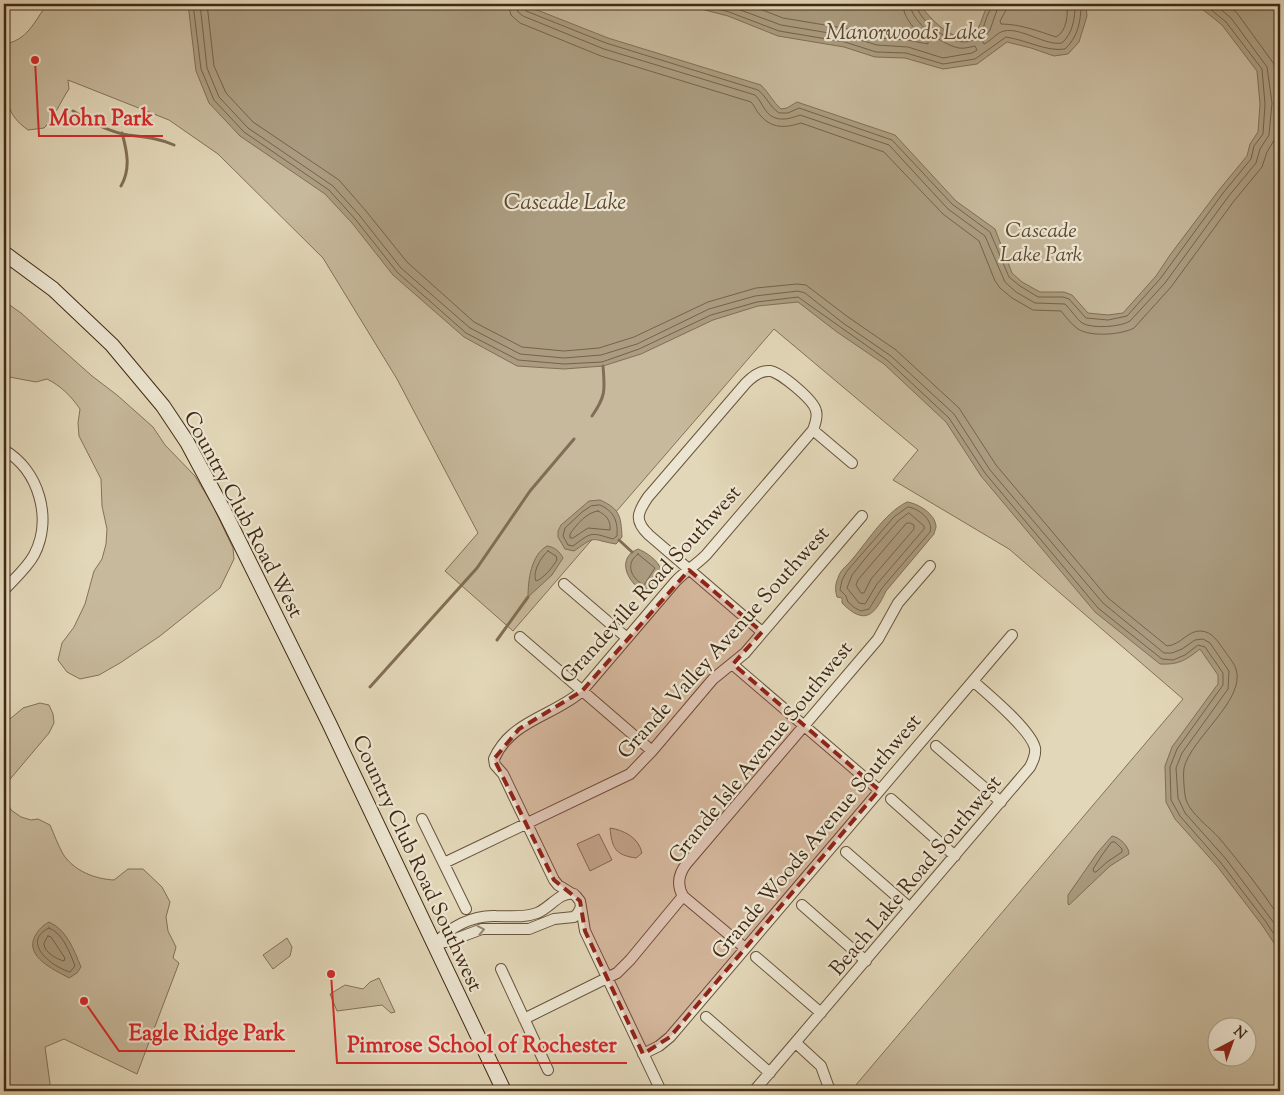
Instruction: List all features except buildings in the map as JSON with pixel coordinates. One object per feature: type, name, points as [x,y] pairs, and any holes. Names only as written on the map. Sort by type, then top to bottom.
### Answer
[{"type":"main road","name":"Country Club Road West","points":[[4,253],[54,289],[92,324],[130,365],[163,406],[199,462],[295,653]]},
{"type":"main road","name":"Country Club Road Southwest","points":[[295,653],[504,1091]]},
{"type":"street","points":[[762,632],[644,530],[640,524],[639,514],[648,498],[746,383],[763,371],[776,372],[810,400],[815,406],[817,417],[813,430],[852,463]]},
{"type":"street","name":"Grandeville Road Southwest","points":[[661,1091],[585,931],[578,898],[558,886],[554,880],[494,759],[502,746],[519,729],[540,715],[570,700],[582,690],[678,579],[706,556],[813,430]]},
{"type":"street","points":[[4,450],[19,462],[28,473],[40,499],[43,520],[42,532],[34,554],[27,565],[4,590]]},
{"type":"street","name":"Grande Valley Avenue Southwest","points":[[444,863],[627,776],[652,751],[713,678],[744,653],[862,516]]},
{"type":"street","name":"Grande Isle Avenue Southwest","points":[[524,1019],[608,978],[630,960],[683,896],[679,885],[684,867],[878,639],[896,606],[930,566]]},
{"type":"street","points":[[564,584],[627,638]]},
{"type":"street","name":"Grande Woods Avenue Southwest","points":[[643,1054],[659,1046],[670,1037],[1012,635]]},
{"type":"street","points":[[520,637],[652,751]]},
{"type":"street","points":[[732,664],[879,790]]},
{"type":"street","name":"Beach Lake Road Southwest","points":[[754,1091],[1030,767],[1035,755],[1035,748],[1026,732],[973,681]]},
{"type":"street","points":[[936,746],[1001,802]]},
{"type":"street","points":[[891,800],[955,856]]},
{"type":"street","points":[[422,819],[466,909]]},
{"type":"street","points":[[846,852],[910,908]]},
{"type":"street","name":"Grandeville Road Southwest","points":[[554,880],[558,899],[556,907],[559,913],[585,931]]},
{"type":"street","points":[[435,944],[446,932],[468,921],[488,916],[521,916],[537,913],[564,894],[574,894]]},
{"type":"street","points":[[683,896],[745,948]]},
{"type":"street","points":[[802,905],[866,961]]},
{"type":"street","points":[[435,944],[482,930],[529,929],[576,915],[581,907]]},
{"type":"street","points":[[506,916],[506,930]]},
{"type":"street","points":[[756,957],[821,1014]]},
{"type":"street","points":[[501,969],[548,1070]]},
{"type":"street","points":[[706,1017],[770,1073]]},
{"type":"street","points":[[796,1043],[821,1066],[830,1091]]},
{"type":"highlighted area","points":[[689,570],[762,632],[733,664],[879,790],[670,1037],[643,1054],[585,931],[580,901],[554,880],[494,759],[519,729],[582,691]]},
{"type":"green space","name":"Cascade Lake Park","points":[[47,4],[1280,4],[1280,1091],[853,1091],[855,1086],[1183,699],[1009,549],[893,480],[918,450],[774,329],[513,631],[445,571],[478,533],[397,379],[323,258],[218,154],[169,120],[68,80],[69,89],[44,128],[28,130],[15,118],[8,104],[4,108],[4,44],[25,35]]},
{"type":"green space","points":[[4,301],[21,313],[153,427],[165,445],[195,476],[212,504],[233,548],[234,559],[220,588],[160,636],[99,675],[80,679],[67,672],[58,660],[62,643],[74,627],[85,604],[94,571],[102,559],[106,544],[107,529],[102,506],[101,479],[79,436],[80,409],[69,396],[47,379],[36,382],[4,376]]},
{"type":"green space","points":[[40,703],[49,705],[54,723],[49,733],[6,784],[5,797],[11,810],[21,817],[31,820],[38,819],[50,825],[63,854],[73,865],[92,876],[114,880],[128,869],[143,869],[162,887],[170,902],[166,917],[168,931],[176,947],[173,958],[179,963],[137,1074],[64,1039],[45,1047],[51,1091],[4,1091],[4,720],[10,719],[23,708]]},
{"type":"green space","points":[[610,828],[634,839],[642,853],[636,858],[619,852],[612,841]]},
{"type":"green space","points":[[599,834],[612,860],[590,871],[577,844]]},
{"type":"green space","points":[[287,938],[292,947],[290,956],[273,969],[263,955]]},
{"type":"green space","points":[[379,978],[395,1012],[391,1013],[382,1005],[337,1011],[330,994],[345,985],[363,989],[370,982]]},
{"type":"water","name":"Cascade Lake","points":[[188,4],[522,4],[608,38],[761,85],[781,109],[797,102],[895,135],[956,201],[995,229],[1012,273],[1022,282],[1040,292],[1064,292],[1072,295],[1088,313],[1108,315],[1123,313],[1156,276],[1219,190],[1247,156],[1250,144],[1258,132],[1260,104],[1257,71],[1222,25],[1196,4],[1280,4],[1280,952],[1217,866],[1175,819],[1166,802],[1165,766],[1172,747],[1218,684],[1218,675],[1200,649],[1182,661],[1172,664],[1160,664],[1095,612],[981,476],[946,422],[884,364],[837,332],[798,302],[758,306],[713,320],[641,354],[603,366],[564,369],[517,366],[464,337],[393,275],[352,223],[325,194],[240,136],[209,103],[196,71]]},
{"type":"water","name":"Manorwoods Lake","points":[[682,4],[920,4],[929,16],[943,29],[959,37],[966,37],[976,31],[989,4],[1086,4],[1087,16],[1079,42],[1068,54],[1054,56],[1007,42],[977,64],[943,69],[905,58],[875,57],[844,47],[778,36],[728,16]]},
{"type":"water","points":[[600,500],[607,503],[618,514],[622,537],[616,544],[591,540],[574,551],[565,549],[558,537],[561,525],[589,501]]},
{"type":"water","points":[[907,502],[921,507],[933,518],[936,527],[934,534],[886,591],[873,612],[862,616],[856,614],[842,603],[842,598],[837,597],[836,583],[839,576],[883,521],[898,507]]},
{"type":"water","points":[[547,546],[557,550],[563,558],[552,575],[528,597],[530,576],[534,562],[537,555]]},
{"type":"water","points":[[638,549],[652,557],[658,563],[661,570],[651,585],[643,591],[632,582],[626,570],[627,558]]},
{"type":"water","points":[[1112,836],[1123,842],[1129,854],[1110,866],[1069,905],[1068,895],[1098,852]]},
{"type":"water","points":[[49,922],[65,935],[73,947],[81,967],[77,973],[69,978],[49,967],[37,956],[34,950],[35,936]]},
{"type":"waterway","points":[[73,111],[106,129],[128,135],[157,139],[174,145]]},
{"type":"waterway","points":[[121,186],[127,167],[127,153],[122,133]]},
{"type":"waterway","points":[[592,416],[604,392],[603,366]]},
{"type":"waterway","points":[[370,687],[477,568],[530,491],[574,439]]},
{"type":"waterway","points":[[619,540],[632,552]]},
{"type":"waterway","points":[[497,640],[528,597]]},
{"type":"place","name":"Mohn Park","points":[[35,60]]},
{"type":"place","name":"Pimrose School of Rochester","points":[[331,974]]},
{"type":"place","name":"Eagle Ridge Park","points":[[84,1001]]}]
